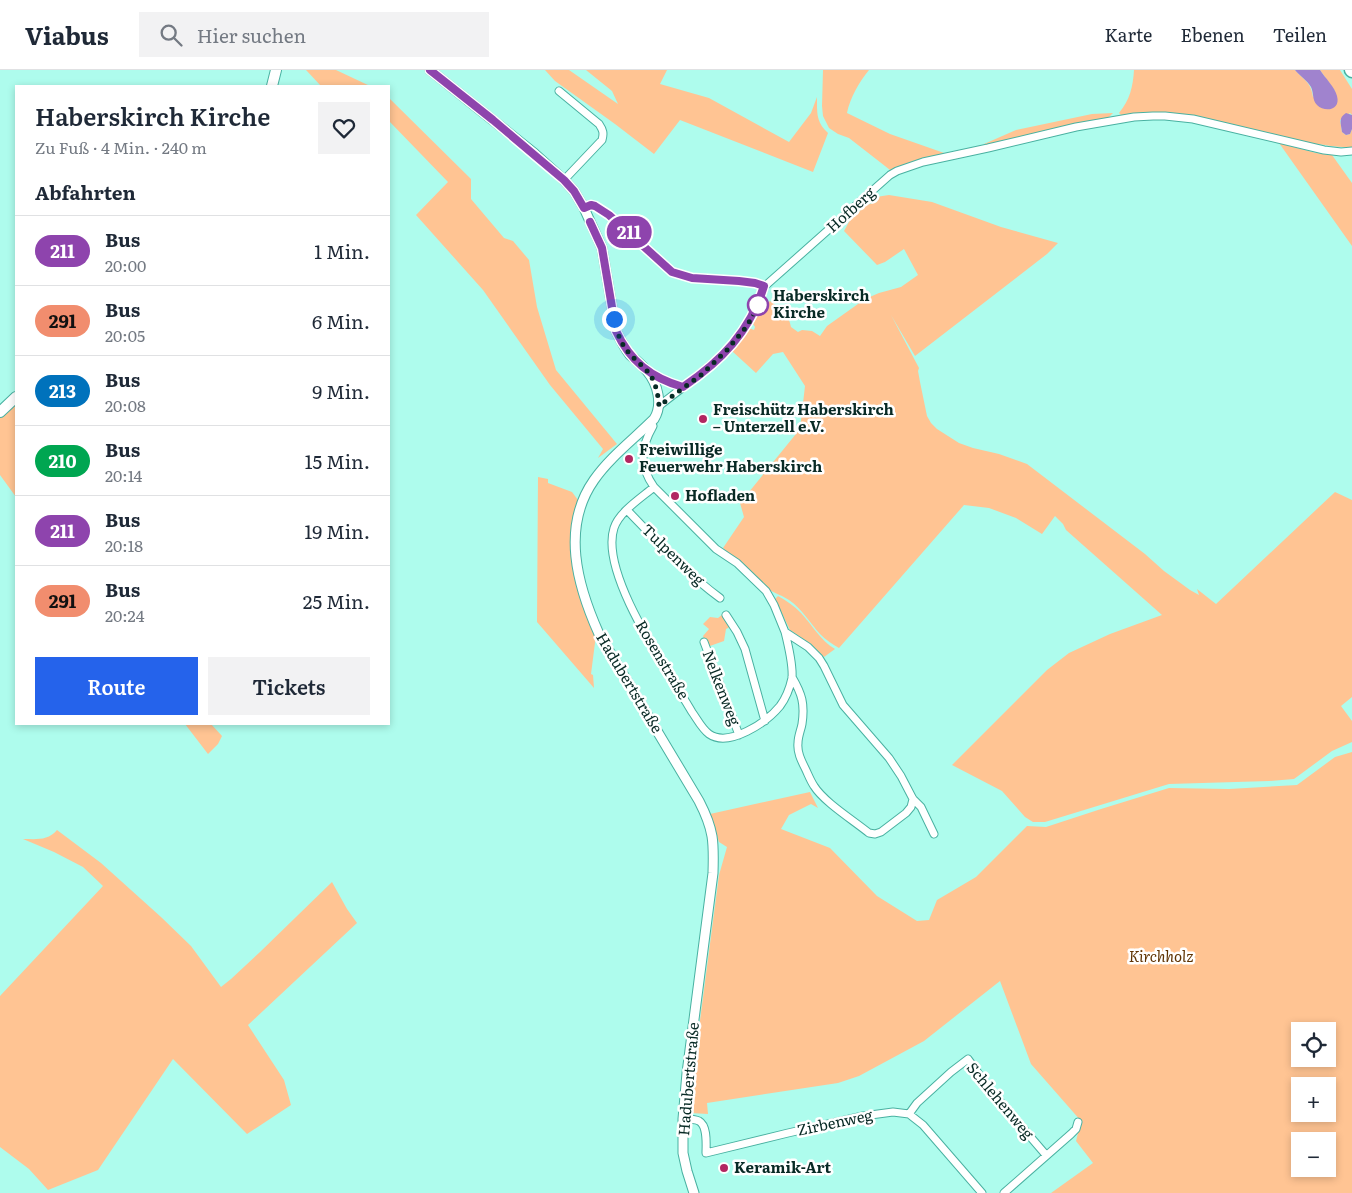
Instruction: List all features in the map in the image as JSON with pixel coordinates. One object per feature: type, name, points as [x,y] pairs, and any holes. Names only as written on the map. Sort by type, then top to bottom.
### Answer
[{"type":"main road","points":[[272,85],[276,70]]},
{"type":"main road","points":[[0,412],[15,398]]},
{"type":"street","points":[[430,70],[493,120],[564,180],[574,191],[602,248],[616,331],[630,354],[649,373],[656,387],[659,406],[701,375],[727,350],[747,326],[759,304],[764,286],[747,282],[692,278],[672,272],[609,215],[595,206],[591,205],[584,208]]},
{"type":"street","points":[[558,91],[599,124],[604,134],[602,140],[564,180]]},
{"type":"street","name":"Hofberg","points":[[764,286],[890,175],[923,162],[949,156],[1076,127],[1134,117],[1152,116],[1194,119],[1324,150],[1352,151]]},
{"type":"street","name":"Hadubertstraße","points":[[659,406],[656,416],[594,480],[584,496],[576,519],[575,536],[577,568],[582,592],[599,634],[699,801],[710,823],[713,836],[713,873],[687,1072],[683,1119],[683,1153],[686,1171],[694,1193]]},
{"type":"street","name":"Rosenstraße","points":[[650,422],[653,426],[644,448],[643,460],[646,475],[654,487],[716,549],[737,563],[762,586],[772,601],[785,632],[792,677],[801,692],[803,710],[798,749],[800,758],[813,785],[822,795],[869,833],[875,834],[881,832],[906,813],[911,807],[913,799]]},
{"type":"street","name":"Rosenstraße","points":[[654,487],[618,519],[614,528],[612,542],[614,556],[618,576],[642,630],[692,712],[709,734],[716,737],[729,738],[739,735],[765,721],[780,706],[787,695],[792,677]]},
{"type":"street","name":"Tulpenweg","points":[[627,510],[699,583],[720,598]]},
{"type":"street","points":[[726,615],[745,649],[765,721]]},
{"type":"street","points":[[785,632],[808,647],[819,658],[843,705],[889,758],[913,799],[921,807],[934,834]]},
{"type":"street","name":"Nelkenweg","points":[[704,642],[739,735]]},
{"type":"street","name":"Schlehenweg","points":[[909,1114],[917,1103],[968,1059],[991,1091],[1046,1155]]},
{"type":"street","name":"Zirbenweg","points":[[683,1119],[698,1120],[702,1123],[706,1153],[788,1132],[863,1116],[893,1112],[909,1114]]},
{"type":"street","points":[[909,1114],[923,1125],[982,1193]]},
{"type":"street","points":[[1004,1193],[1076,1129],[1078,1122]]},
{"type":"green space","points":[[306,70],[336,70],[368,85],[320,85]]},
{"type":"green space","points":[[545,70],[569,70],[618,104],[612,91],[586,70],[667,70],[660,84],[709,98],[789,142],[811,113],[817,97],[819,121],[828,133],[813,172],[680,120],[654,154],[555,81]]},
{"type":"green space","points":[[823,70],[869,70],[855,90],[847,113],[890,134],[947,154],[923,158],[890,170],[849,138],[829,128],[823,116]]},
{"type":"green space","points":[[1134,70],[1295,70],[1309,85],[1313,97],[1335,91],[1320,70],[1340,70],[1352,89],[1352,115],[1350,113],[1340,120],[1342,132],[1346,135],[1350,134],[1352,129],[1352,147],[1315,144],[1194,116],[1121,115],[1119,113],[1130,93]]},
{"type":"green space","points":[[390,99],[471,179],[471,199],[504,238],[513,241],[529,260],[537,307],[556,370],[617,444],[598,458],[603,449],[550,385],[483,290],[416,215],[448,182],[390,122]]},
{"type":"green space","points":[[1113,113],[1105,121],[988,145],[984,144],[1016,130],[1092,114]]},
{"type":"green space","points":[[1279,143],[1316,153],[1332,155],[1352,183],[1352,246]]},
{"type":"green space","points":[[889,195],[932,202],[1001,227],[1058,243],[1047,254],[915,356],[891,315],[919,368],[927,416],[937,429],[959,443],[1027,464],[1145,554],[1164,571],[1199,595],[1197,589],[1216,604],[1335,492],[1352,500],[1352,697],[1341,706],[1352,721],[1352,742],[1332,751],[1294,779],[1169,784],[1045,822],[1033,822],[1025,817],[1002,791],[952,765],[1047,670],[1069,653],[1110,634],[1162,615],[1066,530],[1055,516],[1042,534],[1016,518],[989,508],[964,505],[839,648],[820,634],[794,604],[768,589],[723,548],[744,517],[740,503],[800,429],[805,386],[783,352],[773,354],[756,373],[733,352],[733,348],[747,334],[749,328],[754,330],[753,324],[761,308],[770,301],[783,312],[788,318],[791,327],[798,332],[802,330],[812,331],[820,336],[827,326],[865,299],[901,287],[918,275],[904,249],[877,265],[844,231],[850,220],[866,205],[877,202],[876,197]]},
{"type":"green space","points":[[15,403],[15,496],[0,475],[0,416]]},
{"type":"green space","points":[[538,477],[548,479],[548,483],[572,492],[578,500],[573,537],[596,635],[591,674],[593,675],[594,688],[537,622]]},
{"type":"green space","points":[[778,596],[798,610],[821,637],[835,649],[824,657],[811,644],[790,630],[775,599]]},
{"type":"green space","points":[[723,614],[732,626],[726,629],[724,641],[707,647],[703,636],[709,629],[703,624],[710,617],[718,618]]},
{"type":"green space","points":[[186,725],[212,725],[222,736],[218,744],[208,754]]},
{"type":"green space","name":"Kirchholz","points":[[1352,752],[1352,1193],[1051,1193],[1093,1163],[1076,1141],[1081,1121],[1031,1064],[1000,981],[924,1041],[859,1076],[838,1083],[707,1103],[708,1114],[690,1113],[693,1074],[719,875],[727,847],[719,842],[710,814],[810,792],[818,808],[811,804],[789,815],[781,829],[830,848],[877,896],[917,921],[929,920],[937,900],[976,877],[1027,826],[1046,827],[1169,788],[1229,789],[1297,785],[1335,757]]},
{"type":"green space","points":[[57,830],[101,863],[161,917],[191,946],[221,987],[332,882],[357,923],[248,1025],[284,1080],[291,1105],[247,1134],[173,1059],[98,1170],[48,1190],[29,1169],[0,1147],[0,996],[103,886],[83,867],[23,839],[46,838]]},
{"type":"shaded area","points":[[1295,70],[1320,70],[1336,93],[1338,101],[1335,107],[1324,109],[1317,105],[1308,82]]},
{"type":"shaded area","points":[[1346,113],[1352,115],[1352,129],[1350,134],[1346,135],[1342,132],[1341,121]]},
{"type":"bus line","name":"211","points":[[430,70],[534,153],[564,180],[574,191],[584,208],[591,205],[595,206],[609,215],[672,272],[692,278],[739,281],[764,286],[759,304],[747,326],[727,350],[701,375],[683,387],[669,383],[649,373],[621,342],[616,331],[602,248],[590,222]]},
{"type":"place","name":"Haberskirch Kirche","points":[[758,305]]},
{"type":"place","name":"Freischütz Haberskirch – Unterzell e.V.","points":[[703,419]]},
{"type":"place","name":"Freiwillige Feuerwehr Haberskirch","points":[[629,459]]},
{"type":"place","name":"Hofladen","points":[[675,496]]},
{"type":"place","name":"Keramik-Art","points":[[724,1168]]},
{"type":"route","points":[[614,319],[616,331],[621,342],[649,373],[656,387],[659,406],[701,375],[727,350],[747,326],[758,305]]}]
